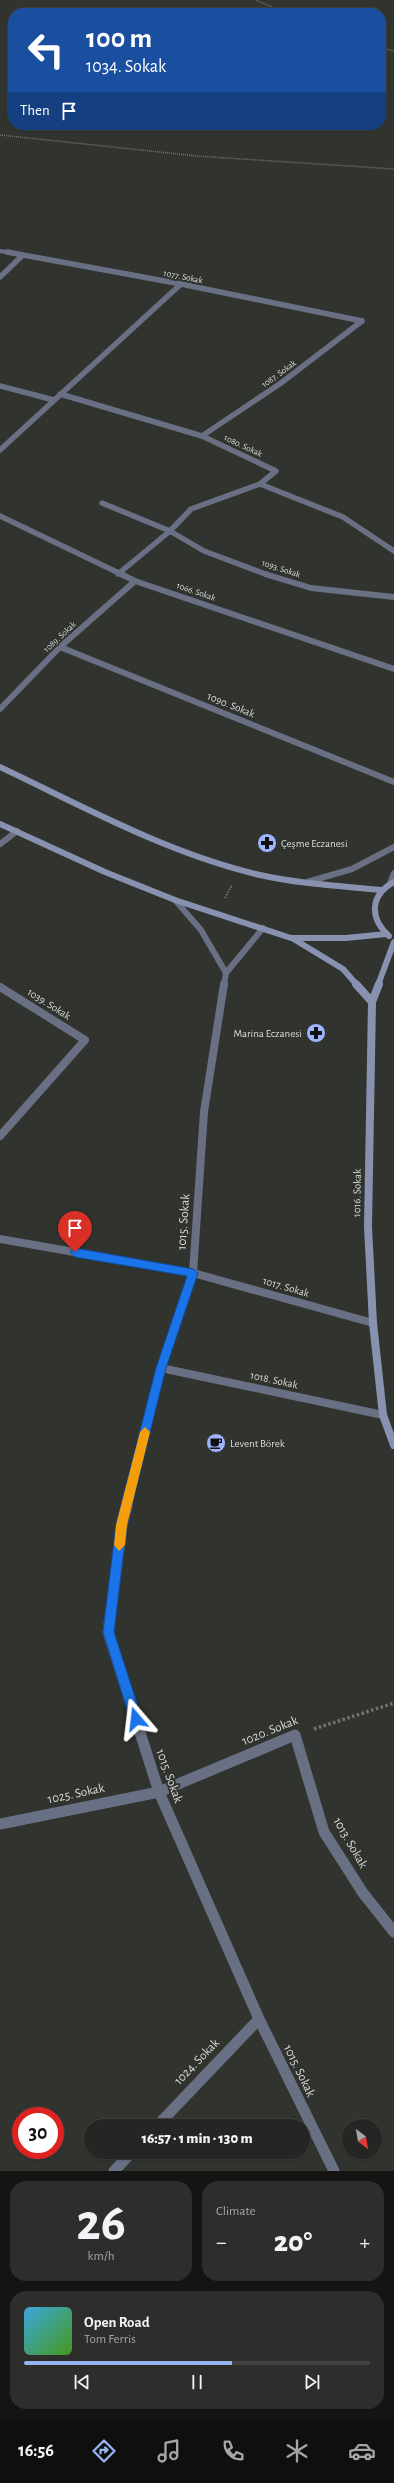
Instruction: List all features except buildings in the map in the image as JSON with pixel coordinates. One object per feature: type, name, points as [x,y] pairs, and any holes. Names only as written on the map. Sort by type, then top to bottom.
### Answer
[{"type":"main road","points":[[0,767],[163,844],[261,875],[307,882],[381,890]]},
{"type":"main road","points":[[0,824],[104,872],[175,900],[291,938],[343,969],[372,1002]]},
{"type":"main road","points":[[392,882],[381,890],[376,897],[373,912],[380,927],[394,940]]},
{"type":"main road","points":[[291,938],[346,938],[386,934]]},
{"type":"main road","name":"1016. Sokak","points":[[394,940],[372,1002],[368,1227],[373,1323],[383,1415],[394,1445]]},
{"type":"street","name":"1077. Sokak","points":[[0,251],[181,284],[362,321]]},
{"type":"street","points":[[0,277],[22,255]]},
{"type":"street","points":[[0,450],[181,284]]},
{"type":"street","name":"1087. Sokak","points":[[202,436],[281,383],[362,321]]},
{"type":"street","points":[[0,386],[54,400]]},
{"type":"street","name":"1080. Sokak","points":[[60,394],[202,436],[276,471],[260,484]]},
{"type":"street","points":[[118,574],[170,531],[191,509],[260,484],[343,517],[394,551]]},
{"type":"street","name":"1093. Sokak","points":[[102,503],[170,531],[204,551],[230,562],[311,588],[394,597]]},
{"type":"street","name":"1066. Sokak","points":[[0,516],[135,581],[394,669]]},
{"type":"street","name":"1089. Sokak","points":[[0,710],[60,647],[135,581]]},
{"type":"street","name":"1090. Sokak","points":[[60,647],[394,782]]},
{"type":"street","points":[[0,844],[16,831]]},
{"type":"street","points":[[307,882],[341,875],[363,865],[394,847]]},
{"type":"street","points":[[392,882],[394,873]]},
{"type":"street","points":[[175,900],[200,930],[226,973],[263,928]]},
{"type":"street","name":"1015. Sokak","points":[[226,973],[204,1112],[193,1273],[161,1368],[122,1525],[108,1632],[159,1792],[259,2019],[334,2171]]},
{"type":"street","name":"1039. Sokak","points":[[0,987],[86,1040],[0,1136]]},
{"type":"street","name":"1017. Sokak","points":[[1,1240],[193,1273],[373,1323]]},
{"type":"street","name":"1018. Sokak","points":[[161,1368],[383,1415]]},
{"type":"street","name":"1020. Sokak","points":[[159,1792],[295,1735]]},
{"type":"street","name":"1013. Sokak","points":[[295,1735],[324,1832],[363,1893],[394,1932]]},
{"type":"street","name":"1025. Sokak","points":[[0,1824],[159,1792]]},
{"type":"street","name":"1024. Sokak","points":[[164,2119],[259,2019]]},
{"type":"street","points":[[114,2171],[125,2159]]},
{"type":"path","points":[[256,0],[274,8]]},
{"type":"path","points":[[0,135],[72,144],[298,164],[394,169]]},
{"type":"path","points":[[217,915],[240,868]]},
{"type":"path","name":"1020. Sokak","points":[[295,1735],[394,1703]]},
{"type":"slow traffic","points":[[119,1545],[122,1525],[145,1432]]},
{"type":"place","name":"Çeşme Eczanesi","points":[[267,843]]},
{"type":"place","name":"Marina Eczanesi","points":[[316,1033]]},
{"type":"place","name":"Levent Börek","points":[[216,1443]]},
{"type":"route","points":[[75,1252],[193,1273],[161,1368],[122,1525],[108,1632],[136,1719]]}]
